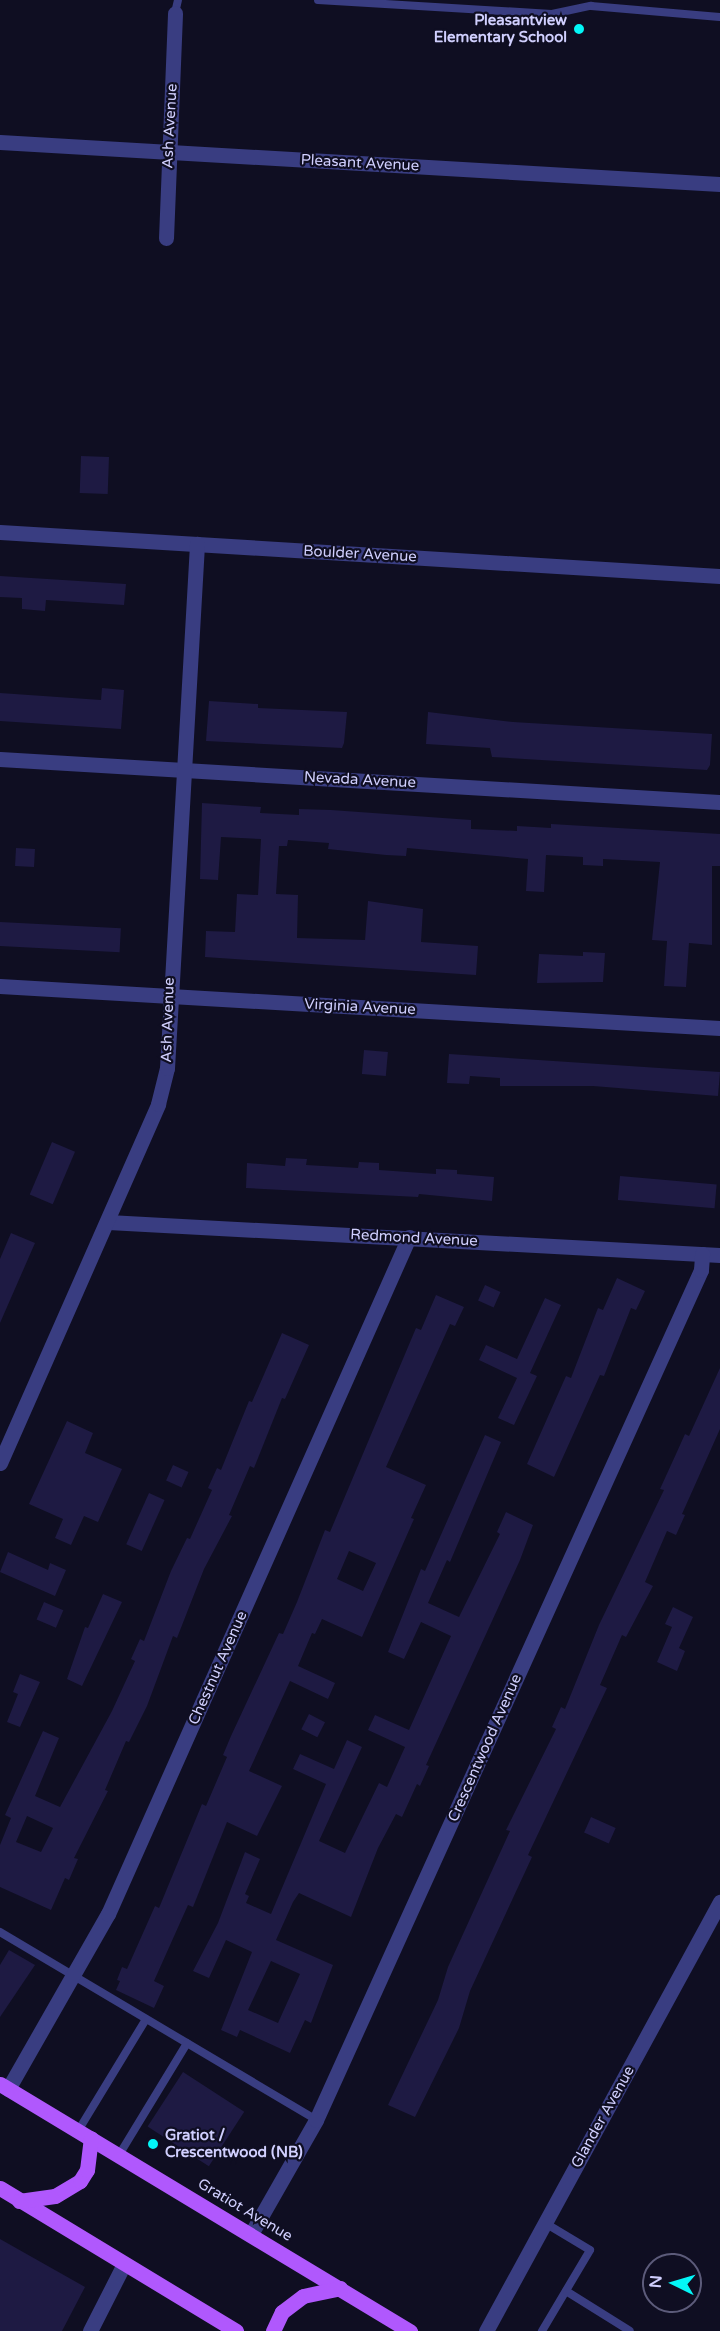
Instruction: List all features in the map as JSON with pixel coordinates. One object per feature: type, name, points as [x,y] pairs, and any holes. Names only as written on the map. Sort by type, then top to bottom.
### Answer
[{"type":"main road","name":"Gratiot Avenue","points":[[4,2086],[410,2331]]},
{"type":"main road","points":[[19,2201],[55,2196],[80,2181],[89,2163],[85,2135]]},
{"type":"main road","points":[[0,2188],[236,2331]]},
{"type":"main road","points":[[273,2331],[282,2312],[297,2300],[317,2291],[340,2288]]},
{"type":"street","name":"Ash Avenue","points":[[166,238],[168,152],[177,7]]},
{"type":"street","name":"Pleasant Avenue","points":[[0,142],[720,184]]},
{"type":"street","name":"Boulder Avenue","points":[[0,532],[720,576]]},
{"type":"street","name":"Ash Avenue","points":[[0,1463],[158,1104],[167,1068],[181,769],[197,544]]},
{"type":"street","name":"Nevada Avenue","points":[[0,759],[720,802]]},
{"type":"street","name":"Virginia Avenue","points":[[0,986],[720,1029]]},
{"type":"street","name":"Redmond Avenue","points":[[108,1222],[720,1255]]},
{"type":"street","name":"Chestnut Avenue","points":[[4,2086],[74,1977],[108,1914],[409,1237]]},
{"type":"street","name":"Crescentwood Avenue","points":[[251,2234],[316,2120],[698,1276],[702,1254]]},
{"type":"street","name":"Glander Avenue","points":[[486,2331],[720,1902]]},
{"type":"street","points":[[90,2331],[124,2264]]},
{"type":"lane","points":[[318,0],[552,14],[591,3],[720,18]]},
{"type":"lane","points":[[0,1932],[316,2120]]},
{"type":"lane","points":[[85,2135],[146,2019]]},
{"type":"lane","points":[[119,2156],[187,2043]]},
{"type":"lane","points":[[542,2331],[590,2250],[544,2223]]},
{"type":"lane","points":[[566,2291],[630,2331]]},
{"type":"building","points":[[81,456],[109,457],[108,494],[80,493]]},
{"type":"building","points":[[0,576],[126,584],[124,605],[46,600],[45,611],[22,609],[22,598],[0,597]]},
{"type":"building","points":[[102,688],[124,690],[121,729],[0,721],[0,693],[101,700]]},
{"type":"building","points":[[209,701],[258,704],[258,708],[347,712],[344,743],[342,748],[206,741]]},
{"type":"building","points":[[428,712],[513,722],[712,734],[710,765],[707,770],[492,757],[490,748],[426,744]]},
{"type":"building","points":[[202,803],[261,807],[260,813],[299,815],[299,809],[331,810],[471,820],[471,829],[517,831],[517,826],[551,828],[551,824],[720,834],[720,866],[712,866],[712,945],[689,943],[686,987],[664,986],[667,941],[652,940],[660,862],[603,859],[603,866],[583,865],[583,857],[546,855],[544,892],[526,891],[528,859],[407,848],[406,856],[386,855],[328,849],[329,843],[288,840],[287,846],[279,846],[276,894],[298,895],[297,938],[365,940],[368,901],[423,909],[421,942],[478,946],[476,975],[205,957],[206,931],[235,932],[237,894],[258,895],[261,839],[221,837],[218,880],[200,879]]},
{"type":"building","points":[[16,848],[35,849],[34,867],[15,866]]},
{"type":"building","points":[[0,922],[121,928],[120,952],[0,946]]},
{"type":"building","points":[[583,952],[605,953],[603,982],[537,983],[539,954],[583,956]]},
{"type":"building","points":[[364,1050],[388,1052],[386,1076],[362,1074]]},
{"type":"building","points":[[449,1054],[720,1072],[718,1096],[593,1086],[500,1086],[500,1078],[470,1076],[469,1084],[447,1083]]},
{"type":"building","points":[[52,1142],[75,1152],[53,1204],[30,1194]]},
{"type":"building","points":[[286,1158],[307,1159],[306,1165],[358,1168],[359,1162],[379,1163],[379,1170],[436,1174],[436,1169],[457,1170],[457,1174],[494,1177],[492,1201],[419,1194],[418,1197],[246,1188],[247,1163],[285,1166]]},
{"type":"building","points":[[620,1176],[717,1184],[715,1208],[618,1200]]},
{"type":"building","points":[[11,1233],[35,1243],[0,1323],[0,1259]]},
{"type":"building","points":[[617,1278],[645,1291],[636,1310],[631,1308],[604,1376],[600,1375],[554,1477],[527,1464],[566,1376],[571,1378],[598,1308],[603,1310]]},
{"type":"building","points":[[485,1285],[501,1292],[494,1307],[478,1301]]},
{"type":"building","points":[[436,1295],[464,1307],[455,1326],[450,1324],[386,1467],[426,1485],[411,1518],[414,1519],[362,1637],[322,1619],[315,1634],[312,1633],[298,1666],[335,1683],[328,1699],[290,1681],[249,1771],[282,1786],[257,1836],[227,1822],[193,1907],[188,1905],[154,1981],[164,1986],[154,2008],[116,1990],[122,1967],[127,1969],[155,1906],[159,1908],[202,1804],[206,1806],[227,1757],[223,1755],[231,1736],[279,1633],[283,1634],[325,1530],[330,1532],[416,1328],[421,1330]],"holes":[[[349,1551],[376,1563],[363,1591],[337,1579]]]},
{"type":"building","points":[[545,1298],[561,1305],[530,1373],[537,1376],[514,1425],[498,1418],[517,1378],[479,1360],[486,1345],[517,1359]]},
{"type":"building","points":[[282,1333],[309,1345],[285,1399],[282,1398],[254,1468],[250,1466],[229,1515],[232,1516],[204,1569],[177,1638],[173,1636],[147,1706],[129,1742],[126,1741],[105,1790],[108,1791],[74,1858],[78,1859],[69,1880],[65,1878],[51,1910],[0,1887],[0,1845],[11,1818],[5,1815],[43,1731],[59,1738],[35,1796],[60,1807],[112,1711],[135,1661],[131,1659],[140,1639],[144,1641],[171,1571],[187,1538],[190,1539],[212,1490],[208,1488],[217,1468],[221,1470],[249,1401],[252,1402]],"holes":[[[27,1816],[53,1828],[41,1852],[16,1842]]]},
{"type":"building","points":[[720,1368],[720,1429],[682,1514],[685,1515],[676,1535],[667,1531],[645,1582],[653,1586],[626,1637],[622,1635],[600,1685],[607,1688],[528,1855],[532,1857],[470,1991],[459,2028],[415,2117],[388,2105],[438,2000],[448,1967],[510,1831],[506,1830],[556,1729],[552,1727],[561,1707],[565,1709],[599,1625],[664,1490],[660,1489],[685,1434],[689,1436]]},
{"type":"building","points":[[67,1421],[93,1433],[85,1453],[122,1469],[98,1522],[84,1516],[71,1545],[55,1538],[63,1519],[29,1504]]},
{"type":"building","points":[[485,1435],[501,1442],[450,1562],[447,1560],[428,1603],[459,1617],[500,1534],[497,1532],[506,1512],[533,1525],[520,1560],[426,1765],[429,1766],[420,1786],[417,1784],[402,1817],[396,1814],[378,1848],[351,1917],[299,1893],[293,1902],[276,1940],[333,1965],[311,2023],[305,2020],[290,2053],[240,2030],[237,2037],[221,2030],[252,1952],[226,1940],[209,1978],[193,1971],[218,1923],[245,1852],[260,1859],[245,1894],[249,1896],[246,1903],[271,1914],[326,1784],[293,1769],[300,1754],[334,1769],[347,1740],[362,1747],[319,1841],[345,1853],[379,1783],[387,1787],[405,1747],[368,1730],[375,1715],[409,1730],[451,1636],[421,1622],[404,1659],[388,1652],[421,1569],[425,1571]],"holes":[[[271,1961],[300,1974],[278,2023],[248,2010]]]},
{"type":"building","points":[[173,1465],[189,1472],[182,1487],[166,1481]]},
{"type":"building","points":[[149,1493],[165,1500],[142,1551],[126,1544]]},
{"type":"building","points":[[8,1552],[48,1570],[50,1563],[66,1570],[55,1596],[0,1572]]},
{"type":"building","points":[[103,1594],[122,1602],[82,1686],[67,1679],[85,1627],[88,1628]]},
{"type":"building","points":[[44,1602],[63,1610],[56,1628],[37,1619]]},
{"type":"building","points":[[673,1607],[693,1617],[679,1648],[685,1651],[677,1671],[657,1662],[672,1627],[665,1624]]},
{"type":"building","points":[[20,1674],[40,1682],[20,1727],[7,1722],[18,1694],[13,1692]]},
{"type":"building","points":[[309,1714],[325,1722],[317,1737],[301,1729]]},
{"type":"building","points":[[591,1817],[616,1828],[609,1844],[584,1833]]},
{"type":"building","points":[[9,1950],[35,1965],[0,2017],[0,1965]]},
{"type":"building","points":[[183,2072],[244,2112],[209,2166],[148,2127]]},
{"type":"building","points":[[0,2239],[85,2287],[62,2331],[0,2331]]},
{"type":"place","name":"Pleasantview Elementary School","points":[[579,29]]},
{"type":"place","name":"Gratiot / Crescentwood (NB)","points":[[153,2144]]}]
